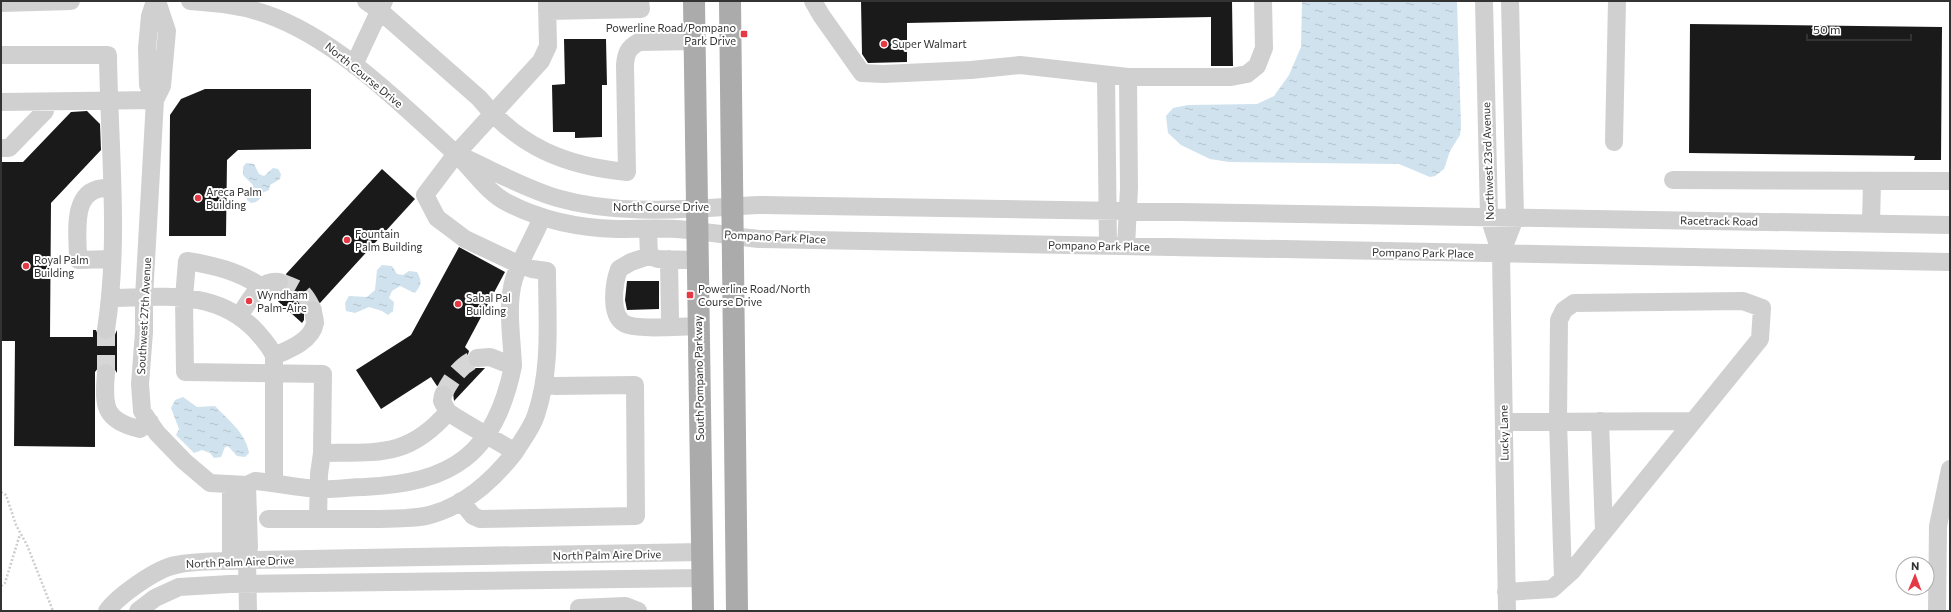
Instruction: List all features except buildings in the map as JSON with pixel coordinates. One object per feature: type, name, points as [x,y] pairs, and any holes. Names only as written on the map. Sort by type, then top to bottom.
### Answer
[{"type":"main road","name":"South Pompano Parkway","points":[[694,1],[703,611]]},
{"type":"main road","points":[[730,1],[737,611]]},
{"type":"street","points":[[1,3],[71,1]]},
{"type":"street","name":"Southwest 27th Avenue","points":[[156,1],[167,31],[162,86],[155,100],[144,297],[144,332],[140,384],[142,411],[157,433],[184,461],[210,483],[239,485],[255,481],[319,489],[390,486],[422,480],[449,470],[465,459],[487,434],[501,410],[508,392],[513,366],[511,302],[514,280],[542,217]]},
{"type":"street","name":"North Course Drive","points":[[190,1],[234,6],[266,14],[314,36],[354,65],[456,154],[495,196],[518,208],[542,217],[594,227],[676,229],[698,232]]},
{"type":"street","points":[[268,519],[407,518],[432,515],[461,501],[488,481],[515,452],[536,416],[544,384],[548,361],[547,271],[532,269],[520,265],[465,238],[437,218],[425,195],[456,154],[541,61],[548,46],[547,6],[641,10],[640,1]]},
{"type":"street","points":[[813,1],[821,15],[862,73],[883,74],[971,70],[1020,65],[1128,77],[1231,77],[1247,74],[1257,66],[1264,48],[1263,1]]},
{"type":"street","name":"Northwest 23rd Avenue","points":[[1484,1],[1488,217],[1501,254]]},
{"type":"street","points":[[1510,1],[1515,218],[1501,254],[1950,262]]},
{"type":"street","points":[[1614,142],[1617,1]]},
{"type":"street","points":[[354,65],[377,4],[479,98],[492,114],[519,137],[537,148],[567,161],[598,169],[627,172],[626,53],[630,47],[638,42],[695,41]]},
{"type":"street","points":[[1,55],[108,55],[108,102],[112,188],[112,258],[111,298],[106,330]]},
{"type":"street","points":[[1106,75],[1106,210],[1108,246]]},
{"type":"street","points":[[1126,246],[1126,210],[1129,188],[1128,77]]},
{"type":"street","points":[[1,102],[108,102],[155,100]]},
{"type":"street","points":[[1,148],[9,148],[45,111],[45,102]]},
{"type":"street","name":"North Course Drive","points":[[456,154],[530,188],[573,201],[600,207],[628,209],[733,206]]},
{"type":"street","points":[[1673,180],[1950,181]]},
{"type":"street","points":[[1871,224],[1872,181]]},
{"type":"street","points":[[112,188],[100,187],[90,192],[82,200],[78,210],[78,260],[112,258]]},
{"type":"street","points":[[733,206],[760,205],[1126,210],[1488,217]]},
{"type":"street","name":"Racetrack Road","points":[[1488,217],[1950,225]]},
{"type":"street","points":[[648,229],[649,256]]},
{"type":"street","name":"Pompano Park Place","points":[[698,232],[759,239],[1501,254]]},
{"type":"street","name":"Lucky Lane","points":[[1501,254],[1507,611]]},
{"type":"street","points":[[698,260],[669,259],[649,256],[631,262],[619,269],[614,284],[615,304],[618,317],[626,325],[645,328],[699,326]]},
{"type":"street","points":[[669,259],[670,320],[674,327]]},
{"type":"street","points":[[260,286],[249,278],[218,266],[187,261],[184,298],[186,372],[274,365],[323,374],[322,453],[319,474],[318,519]]},
{"type":"street","points":[[239,316],[260,286],[272,281],[279,282]]},
{"type":"street","points":[[111,298],[184,298],[217,304],[247,322],[271,348],[274,365],[274,483]]},
{"type":"street","points":[[1506,592],[1552,589],[1563,579],[1604,531],[1760,339],[1762,308],[1743,301],[1574,303],[1564,310],[1559,320],[1558,421],[1563,579]]},
{"type":"street","points":[[274,365],[310,333],[315,323],[313,310]]},
{"type":"street","points":[[477,358],[490,357],[513,366]]},
{"type":"street","points":[[106,373],[104,394],[106,408],[112,417],[125,426],[140,429],[150,422]]},
{"type":"street","points":[[461,501],[473,516],[480,519],[636,516],[635,385],[555,386],[544,384]]},
{"type":"street","points":[[322,453],[378,452],[409,445],[427,432],[445,403],[473,429],[487,434],[515,452]]},
{"type":"street","points":[[1600,421],[1604,531]]},
{"type":"street","points":[[1504,422],[1694,421]]},
{"type":"street","points":[[1937,611],[1938,526],[1946,506],[1950,469]]},
{"type":"street","points":[[239,485],[231,550],[247,560],[248,611]]},
{"type":"street","name":"North Palm Aire Drive","points":[[107,611],[114,602],[145,580],[175,565],[247,560],[622,555],[702,552]]},
{"type":"street","points":[[579,611],[579,608],[630,609],[624,579],[622,555]]},
{"type":"street","points":[[513,556],[515,580]]},
{"type":"street","points":[[388,558],[390,582]]},
{"type":"street","name":"North Palm Aire Drive","points":[[138,611],[155,598],[179,587],[247,584],[702,578]]},
{"type":"path","points":[[1,492],[6,495],[16,525],[27,545],[52,611]]},
{"type":"path","points":[[1,586],[5,583],[20,533]]},
{"type":"water","points":[[1302,1],[1457,1],[1461,126],[1460,135],[1450,151],[1444,169],[1435,176],[1430,177],[1399,164],[1229,162],[1210,159],[1181,145],[1168,133],[1166,116],[1173,108],[1188,105],[1257,104],[1274,96],[1289,75],[1301,47]]},
{"type":"water","points":[[246,163],[254,164],[259,174],[264,176],[273,168],[278,169],[281,174],[280,179],[270,185],[269,190],[262,193],[257,201],[251,203],[247,200],[246,194],[253,185],[243,175],[243,167]]},
{"type":"water","points":[[382,265],[392,266],[397,274],[403,275],[409,271],[417,272],[420,278],[420,285],[415,293],[400,286],[392,291],[389,298],[394,302],[393,311],[388,315],[382,311],[369,307],[355,313],[346,311],[345,303],[349,296],[367,297],[375,290],[377,270]]},
{"type":"water","points":[[183,397],[197,407],[215,406],[240,433],[249,453],[245,457],[237,456],[228,446],[225,447],[221,457],[214,458],[210,453],[202,450],[194,453],[176,435],[179,429],[171,408],[175,400]]},
{"type":"tunnel","points":[[279,282],[296,288],[304,294],[313,310]]},
{"type":"tunnel","points":[[106,330],[106,373]]},
{"type":"tunnel","points":[[443,395],[449,383],[457,373],[466,364],[477,358]]},
{"type":"place","name":"Powerline Road/Pompano Park Drive","points":[[744,34]]},
{"type":"place","name":"Super Walmart","points":[[884,44]]},
{"type":"place","name":"Areca Palm Building","points":[[198,198]]},
{"type":"place","name":"Fountain Palm Building","points":[[347,240]]},
{"type":"place","name":"Royal Palm Building","points":[[26,266]]},
{"type":"place","name":"Powerline Road/North Course Drive","points":[[690,295]]},
{"type":"place","name":"Wyndham Palm-Aire","points":[[249,301]]},
{"type":"place","name":"Sabal Pal Building","points":[[458,304]]}]
